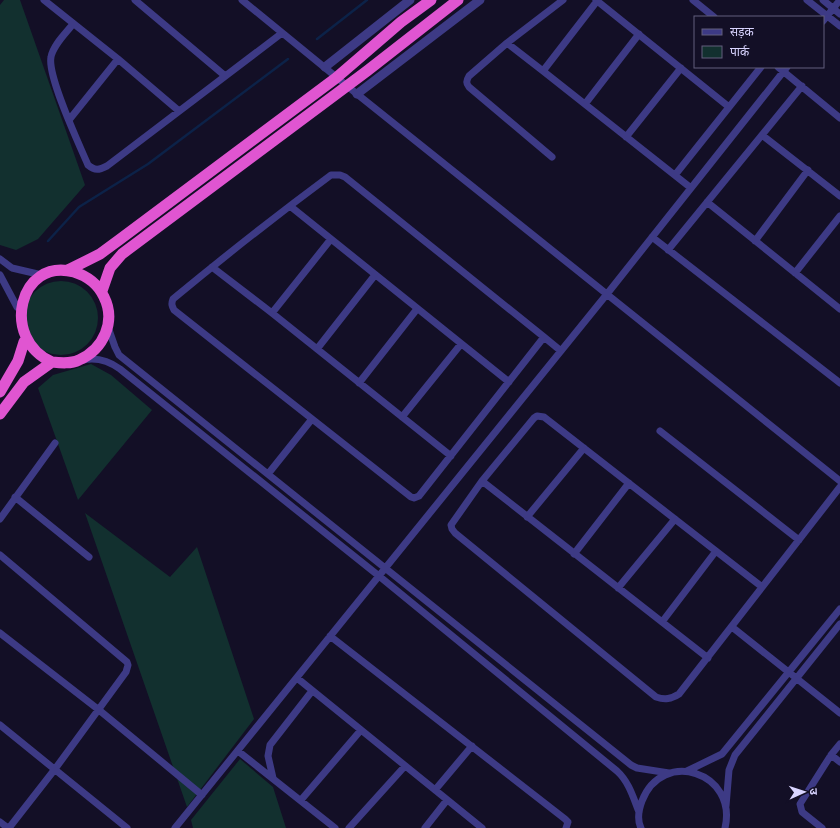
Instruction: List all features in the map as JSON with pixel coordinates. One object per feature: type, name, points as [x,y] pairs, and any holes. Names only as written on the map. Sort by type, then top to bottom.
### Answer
[{"type":"highway","points":[[68,270],[100,254],[336,78],[401,22],[431,0]]},
{"type":"highway","points":[[102,291],[110,268],[122,254],[347,86],[458,0]]},
{"type":"highway","points":[[68,270],[81,274],[92,281],[102,291],[107,302],[109,314],[108,327],[102,341],[92,353],[79,360],[66,363],[52,362],[41,358],[24,342],[19,331],[16,319],[17,307],[21,297],[26,288],[42,275],[55,271],[68,270]]},
{"type":"highway","points":[[0,392],[18,361],[24,342]]},
{"type":"highway","points":[[0,414],[24,382],[52,362]]},
{"type":"street","points":[[44,0],[118,59],[178,111]]},
{"type":"street","points":[[135,0],[224,76]]},
{"type":"street","points":[[242,0],[325,67],[336,78],[840,481]]},
{"type":"street","points":[[325,67],[410,0]]},
{"type":"street","points":[[357,94],[480,0]]},
{"type":"street","points":[[552,157],[467,84],[466,80],[468,76],[507,43],[563,0]]},
{"type":"street","points":[[543,70],[597,0],[730,107]]},
{"type":"street","points":[[693,0],[713,16]]},
{"type":"street","points":[[807,0],[822,16]]},
{"type":"street","points":[[823,0],[840,14]]},
{"type":"street","points":[[840,0],[825,19],[840,26]]},
{"type":"street","points":[[74,24],[54,49],[50,63],[52,73],[69,120],[88,165],[92,169],[98,170],[107,166],[282,32]]},
{"type":"street","points":[[585,104],[639,34]]},
{"type":"street","points":[[507,43],[691,188]]},
{"type":"street","points":[[69,120],[118,59]]},
{"type":"street","points":[[626,136],[681,68]]},
{"type":"street","points":[[674,175],[761,68]]},
{"type":"street","points":[[175,828],[607,294],[783,68],[840,118]]},
{"type":"street","points":[[668,250],[802,86]]},
{"type":"street","points":[[762,135],[840,196]]},
{"type":"street","points":[[755,241],[808,170]]},
{"type":"street","points":[[544,337],[419,496],[414,498],[174,310],[172,306],[173,299],[290,206],[331,175],[340,175],[345,177],[544,337],[561,351]]},
{"type":"street","points":[[707,202],[840,310]]},
{"type":"street","points":[[290,206],[509,382]]},
{"type":"street","points":[[795,273],[840,216]]},
{"type":"street","points":[[652,237],[840,383]]},
{"type":"street","points":[[272,313],[331,239]]},
{"type":"street","points":[[0,259],[12,268],[42,275]]},
{"type":"street","points":[[212,267],[451,456]]},
{"type":"street","points":[[0,275],[17,307]]},
{"type":"street","points":[[317,349],[375,275]]},
{"type":"street","points":[[359,383],[417,308]]},
{"type":"street","points":[[108,327],[112,341],[119,355],[631,765],[637,768],[669,773],[687,771],[722,754],[840,609]]},
{"type":"street","points":[[402,417],[461,344]]},
{"type":"street","points":[[79,360],[91,358],[106,361],[117,367],[379,576],[617,770],[623,776],[628,785],[639,812]]},
{"type":"street","points":[[762,587],[544,416],[537,416],[534,418],[482,481],[451,524],[455,533],[656,697],[664,699],[672,698],[679,694],[840,487]]},
{"type":"street","points":[[268,474],[312,419]]},
{"type":"street","points":[[660,431],[799,540]]},
{"type":"street","points":[[0,519],[55,444]]},
{"type":"street","points":[[527,517],[584,448]]},
{"type":"street","points":[[482,481],[708,658]]},
{"type":"street","points":[[574,554],[629,483]]},
{"type":"street","points":[[15,498],[89,556]]},
{"type":"street","points":[[618,588],[675,519]]},
{"type":"street","points":[[662,622],[716,551]]},
{"type":"street","points":[[0,555],[128,665],[126,672],[99,710],[8,828],[0,822]]},
{"type":"street","points":[[725,828],[729,770],[735,755],[840,624]]},
{"type":"street","points":[[732,627],[840,712]]},
{"type":"street","points":[[0,633],[99,710],[202,795]]},
{"type":"street","points":[[330,636],[565,819],[568,822],[566,828]]},
{"type":"street","points":[[297,678],[482,828]]},
{"type":"street","points":[[273,778],[268,756],[270,745],[312,691]]},
{"type":"street","points":[[0,725],[127,828]]},
{"type":"street","points":[[300,800],[361,730]]},
{"type":"street","points":[[822,828],[802,812],[800,804],[840,744]]},
{"type":"street","points":[[435,790],[472,746]]},
{"type":"street","points":[[238,751],[335,828]]},
{"type":"street","points":[[832,755],[840,762]]},
{"type":"street","points":[[349,828],[405,766]]},
{"type":"street","points":[[687,771],[701,775],[712,782],[719,789],[726,806]]},
{"type":"street","points":[[639,827],[639,812],[641,803],[648,788],[661,777],[669,773]]},
{"type":"street","points":[[424,828],[448,800]]},
{"type":"green space","points":[[4,0],[20,0],[85,185],[38,239],[16,250],[0,245],[0,5]]},
{"type":"green space","points":[[54,281],[68,281],[82,287],[92,297],[98,311],[96,332],[92,339],[82,349],[68,355],[54,355],[40,349],[30,339],[24,325],[24,311],[30,297],[40,287]]},
{"type":"green space","points":[[91,364],[111,375],[152,410],[78,500],[38,388],[53,375]]},
{"type":"green space","points":[[85,513],[170,577],[197,547],[254,719],[187,807]]},
{"type":"green space","points":[[240,759],[273,787],[286,828],[193,828],[191,820]]},
{"type":"waterway","points":[[317,39],[367,0]]},
{"type":"waterway","points":[[48,241],[79,207],[148,164],[288,59]]}]
